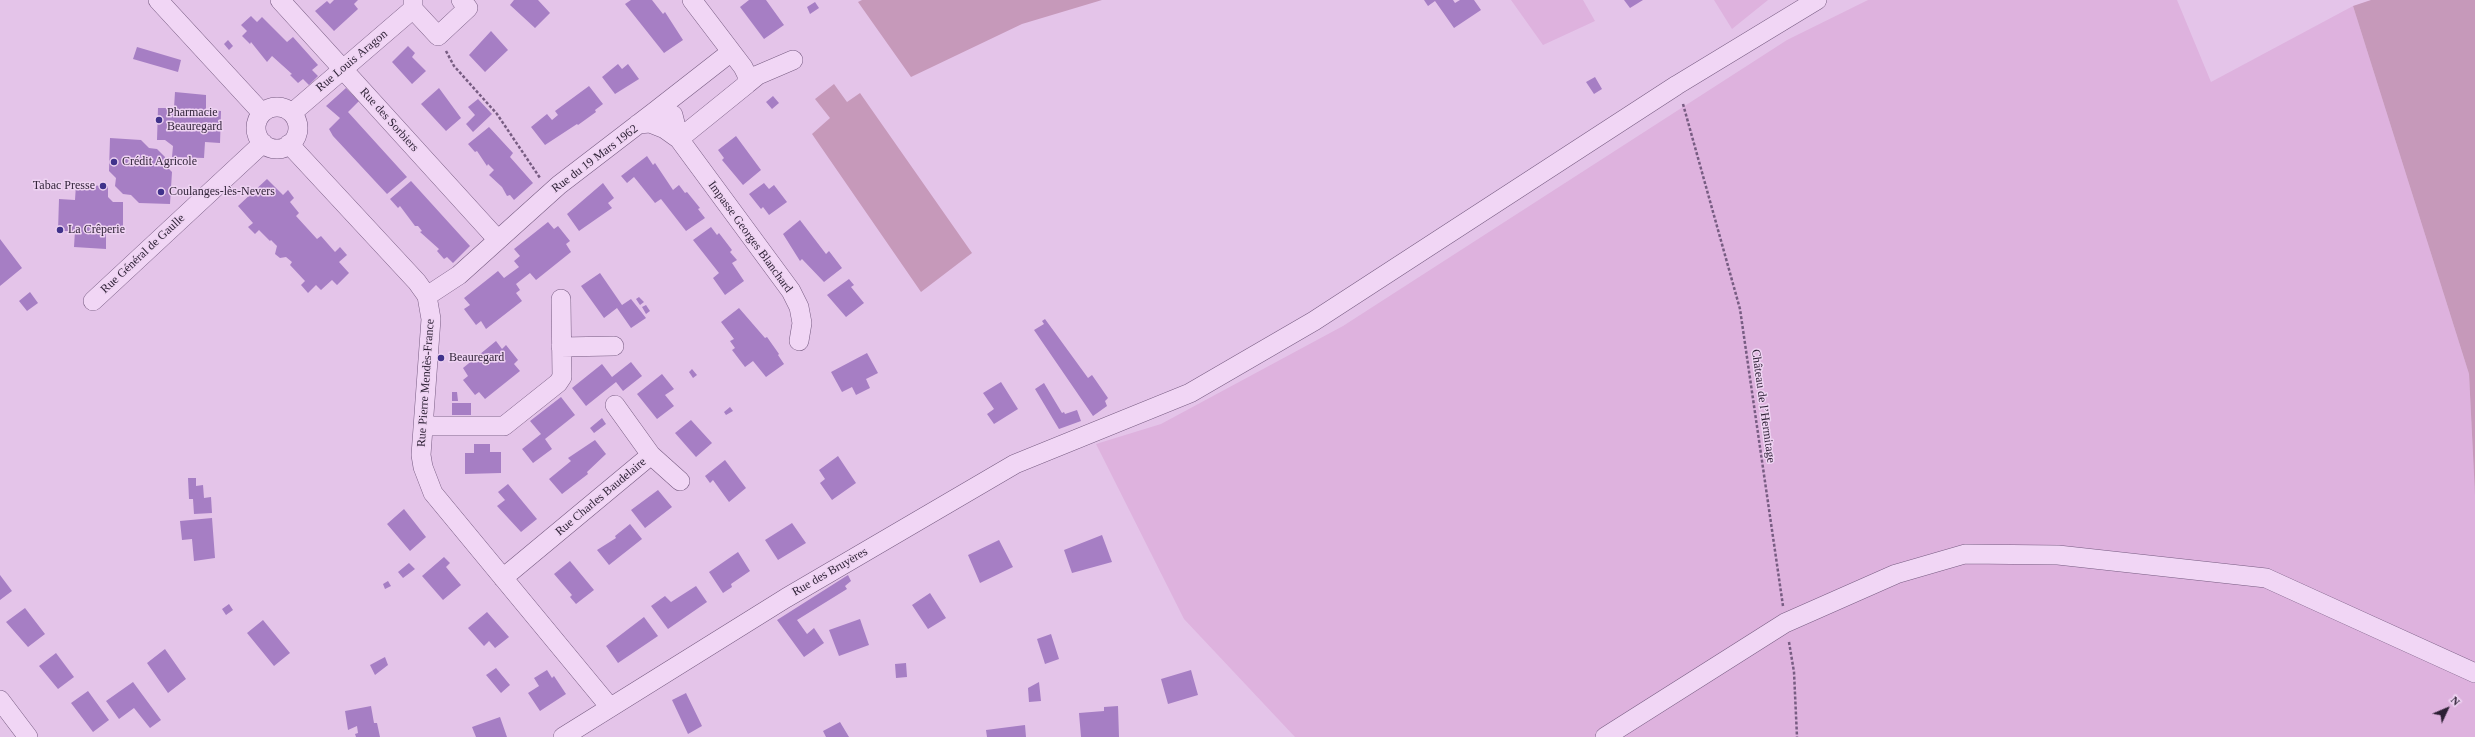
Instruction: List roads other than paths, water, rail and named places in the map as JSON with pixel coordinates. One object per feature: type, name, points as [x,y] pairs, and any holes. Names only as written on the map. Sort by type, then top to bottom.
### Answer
[{"type":"street","points":[[158,0],[262,113]]},
{"type":"street","name":"Rue des Sorbiers","points":[[280,0],[498,240]]},
{"type":"street","name":"Rue Louis Aragon","points":[[292,113],[413,5],[438,36],[468,8],[461,0]]},
{"type":"street","points":[[692,0],[747,75],[747,84]]},
{"type":"street","name":"Rue des Bruyères","points":[[563,737],[609,706],[786,598],[1014,464],[1107,425],[1190,393],[1314,321],[1677,85],[1817,0]]},
{"type":"street","points":[[638,124],[731,52]]},
{"type":"street","points":[[658,109],[673,115],[679,139],[758,75],[793,60]]},
{"type":"street","points":[[274,107],[280,107],[292,113],[298,126],[295,139],[290,144],[276,148],[263,143],[259,138],[257,125],[262,113],[274,107]]},
{"type":"street","name":"Rue du 19 Mars 1962","points":[[427,296],[459,276],[550,194],[638,124],[650,123],[665,129],[679,139]]},
{"type":"street","name":"Impasse Georges Blanchard","points":[[679,139],[791,291],[799,307],[802,323],[799,341]]},
{"type":"street","name":"Rue Général de Gaulle","points":[[93,301],[263,143]]},
{"type":"street","name":"Rue Pierre Mendès-France","points":[[290,144],[423,289],[427,296],[431,319],[421,455],[422,467],[433,493],[609,706]]},
{"type":"street","points":[[423,426],[504,426],[558,383],[562,377],[561,299]]},
{"type":"street","points":[[561,347],[614,346]]},
{"type":"street","name":"Rue Charles Baudelaire","points":[[503,578],[651,455],[615,405]]},
{"type":"street","points":[[651,455],[680,481]]},
{"type":"street","points":[[1605,737],[1786,623],[1896,574],[1965,554],[2058,555],[2266,578],[2475,673]]},
{"type":"street","points":[[0,700],[28,737]]},
{"type":"place","name":"Pharmacie Beauregard","points":[[159,120]]},
{"type":"place","name":"Crédit Agricole","points":[[114,162]]},
{"type":"place","name":"Tabac Presse","points":[[103,186]]},
{"type":"place","name":"Coulanges-lès-Nevers","points":[[161,192]]},
{"type":"place","name":"La Crêperie","points":[[60,230]]},
{"type":"place","name":"Beauregard","points":[[441,358]]}]
